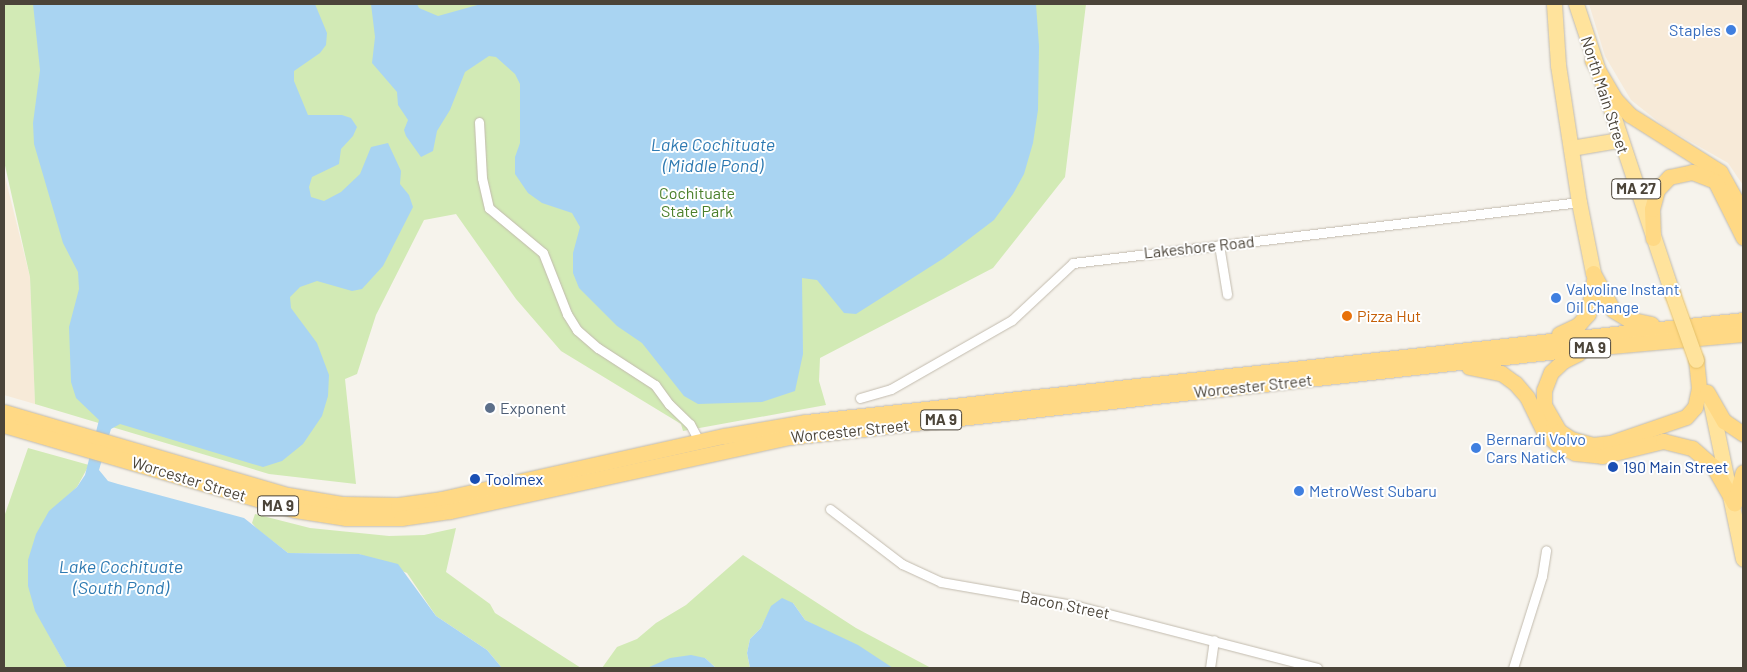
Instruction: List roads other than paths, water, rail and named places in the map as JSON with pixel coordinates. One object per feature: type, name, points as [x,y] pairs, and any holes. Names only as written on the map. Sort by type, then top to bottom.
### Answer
[{"type":"highway","points":[[1592,60],[1615,99],[1630,116],[1720,172],[1743,212]]},
{"type":"highway","points":[[1653,238],[1652,209],[1657,190],[1669,177],[1692,172],[1714,181],[1743,237]]},
{"type":"highway","points":[[1593,273],[1608,304],[1620,316],[1638,322],[1679,326]]},
{"type":"highway","points":[[1539,340],[1567,331],[1582,321],[1592,302],[1593,273]]},
{"type":"highway","points":[[1719,322],[1743,313]]},
{"type":"highway","name":"Worcester Street","points":[[4,425],[89,443],[288,495],[343,504],[380,505],[450,497],[699,441],[822,420],[1539,340],[1743,320]]},
{"type":"highway","name":"Worcester Street","points":[[114,450],[295,510],[346,518],[401,518],[450,511],[780,438],[1607,346],[1743,334]]},
{"type":"highway","points":[[1607,346],[1563,361],[1551,372],[1544,390],[1544,404],[1554,425],[1564,435],[1586,444],[1610,443],[1686,417],[1695,407],[1700,388],[1696,360]]},
{"type":"highway","points":[[1438,365],[1484,368],[1509,378],[1526,397],[1551,439],[1575,453],[1602,456],[1663,442],[1692,448],[1713,466],[1734,504]]},
{"type":"highway","points":[[1707,392],[1724,421],[1743,434]]},
{"type":"highway","name":"Worcester Street","points":[[4,412],[89,443]]},
{"type":"highway","points":[[1734,504],[1743,472]]},
{"type":"main road","name":"North Main Street","points":[[1554,4],[1558,66],[1579,202],[1593,273]]},
{"type":"main road","name":"North Main Street","points":[[1576,4],[1592,60],[1707,392],[1734,504],[1743,560]]},
{"type":"main road","points":[[1571,148],[1620,140]]},
{"type":"street","points":[[479,122],[482,178],[489,208],[543,252],[568,314],[578,330],[598,348],[655,385],[669,404],[690,424],[699,441]]},
{"type":"street","name":"Lakeshore Road","points":[[860,398],[891,389],[1012,320],[1073,263],[1579,202]]},
{"type":"street","points":[[1219,245],[1227,294]]},
{"type":"street","name":"Bacon Street","points":[[830,509],[897,560],[935,579],[962,587],[1078,606],[1317,668]]},
{"type":"street","points":[[1514,668],[1542,576],[1546,550]]},
{"type":"street","points":[[1210,668],[1214,640]]},
{"type":"water","name":"Lake Cochituate (South Pond)","points":[[33,4],[315,4],[327,33],[326,45],[320,53],[294,71],[294,81],[308,115],[342,115],[351,118],[357,127],[353,136],[341,149],[339,164],[312,177],[309,187],[311,197],[324,201],[341,192],[360,174],[371,147],[388,143],[401,171],[400,184],[409,195],[413,207],[383,266],[362,289],[352,291],[317,281],[300,287],[290,297],[291,308],[317,343],[329,375],[328,396],[322,416],[303,444],[282,461],[263,467],[120,424],[111,429],[99,470],[108,481],[244,518],[288,553],[359,554],[398,564],[436,616],[487,650],[502,668],[67,668],[35,611],[28,586],[28,560],[36,534],[49,511],[77,487],[85,475],[99,420],[76,398],[71,382],[69,327],[79,289],[78,272],[63,243],[34,144],[33,123],[40,70]]},
{"type":"water","name":"Lake Cochituate (Middle Pond)","points":[[371,4],[417,4],[419,8],[438,16],[481,4],[1036,4],[1039,46],[1038,110],[1033,143],[1024,174],[1013,194],[994,220],[944,258],[856,314],[844,313],[817,280],[802,278],[803,354],[795,391],[762,402],[698,404],[684,396],[642,343],[617,326],[579,288],[573,273],[573,253],[580,227],[572,213],[542,203],[528,193],[515,174],[515,157],[520,143],[520,84],[515,74],[496,57],[489,56],[465,72],[450,110],[437,131],[433,151],[421,157],[406,136],[404,130],[408,120],[398,105],[397,92],[372,63],[375,37]]},
{"type":"water","points":[[782,598],[793,603],[805,620],[858,645],[893,668],[750,668],[747,653],[750,639],[761,628],[771,606]]},
{"type":"water","points":[[691,655],[705,658],[716,668],[647,668],[670,658]]},
{"type":"place","name":"Staples","points":[[1731,30]]},
{"type":"place","name":"Valvoline Instant Oil Change","points":[[1556,298]]},
{"type":"place","name":"Pizza Hut","points":[[1347,316]]},
{"type":"place","name":"Exponent","points":[[490,408]]},
{"type":"place","name":"Bernardi Volvo Cars Natick","points":[[1476,448]]},
{"type":"place","name":"190 Main Street","points":[[1613,467]]},
{"type":"place","name":"Toolmex","points":[[475,479]]},
{"type":"place","name":"MetroWest Subaru","points":[[1299,491]]},
{"type":"park label","name":"Cochituate State Park","points":[[697,202]]}]
